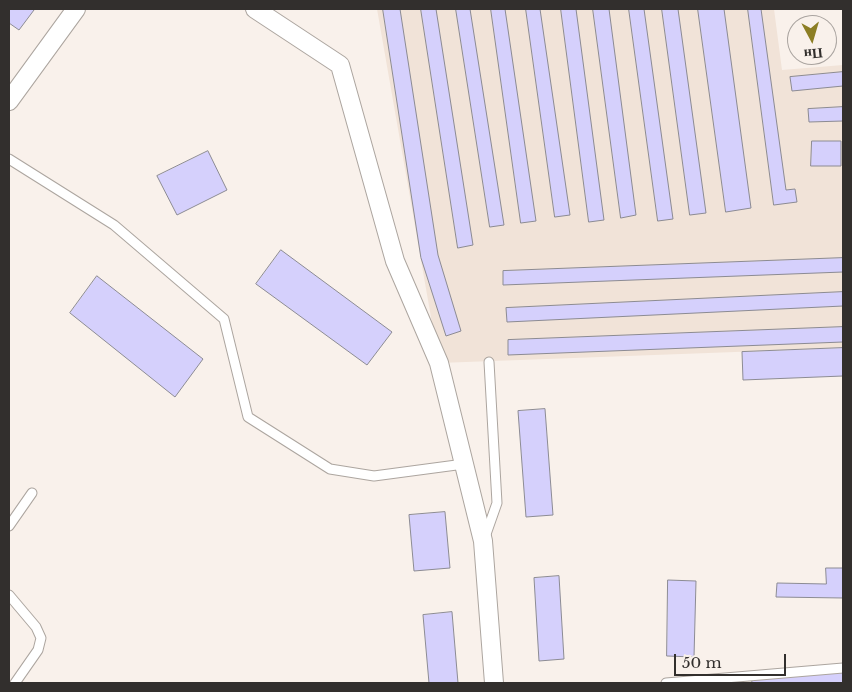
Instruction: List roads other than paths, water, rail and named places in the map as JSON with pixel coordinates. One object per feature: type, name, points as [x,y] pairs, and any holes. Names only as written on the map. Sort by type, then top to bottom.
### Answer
[{"type":"street","points":[[9,102],[76,9]]},
{"type":"street","points":[[255,9],[340,65],[395,261],[439,363],[483,541],[494,683]]},
{"type":"lane","points":[[9,159],[114,225],[224,319],[248,417],[330,469],[374,476],[464,464]]},
{"type":"lane","points":[[483,541],[497,503],[489,362]]},
{"type":"lane","points":[[9,526],[32,493]]},
{"type":"lane","points":[[9,595],[36,627],[41,638],[38,650],[15,683]]},
{"type":"lane","points":[[666,683],[843,668]]}]
